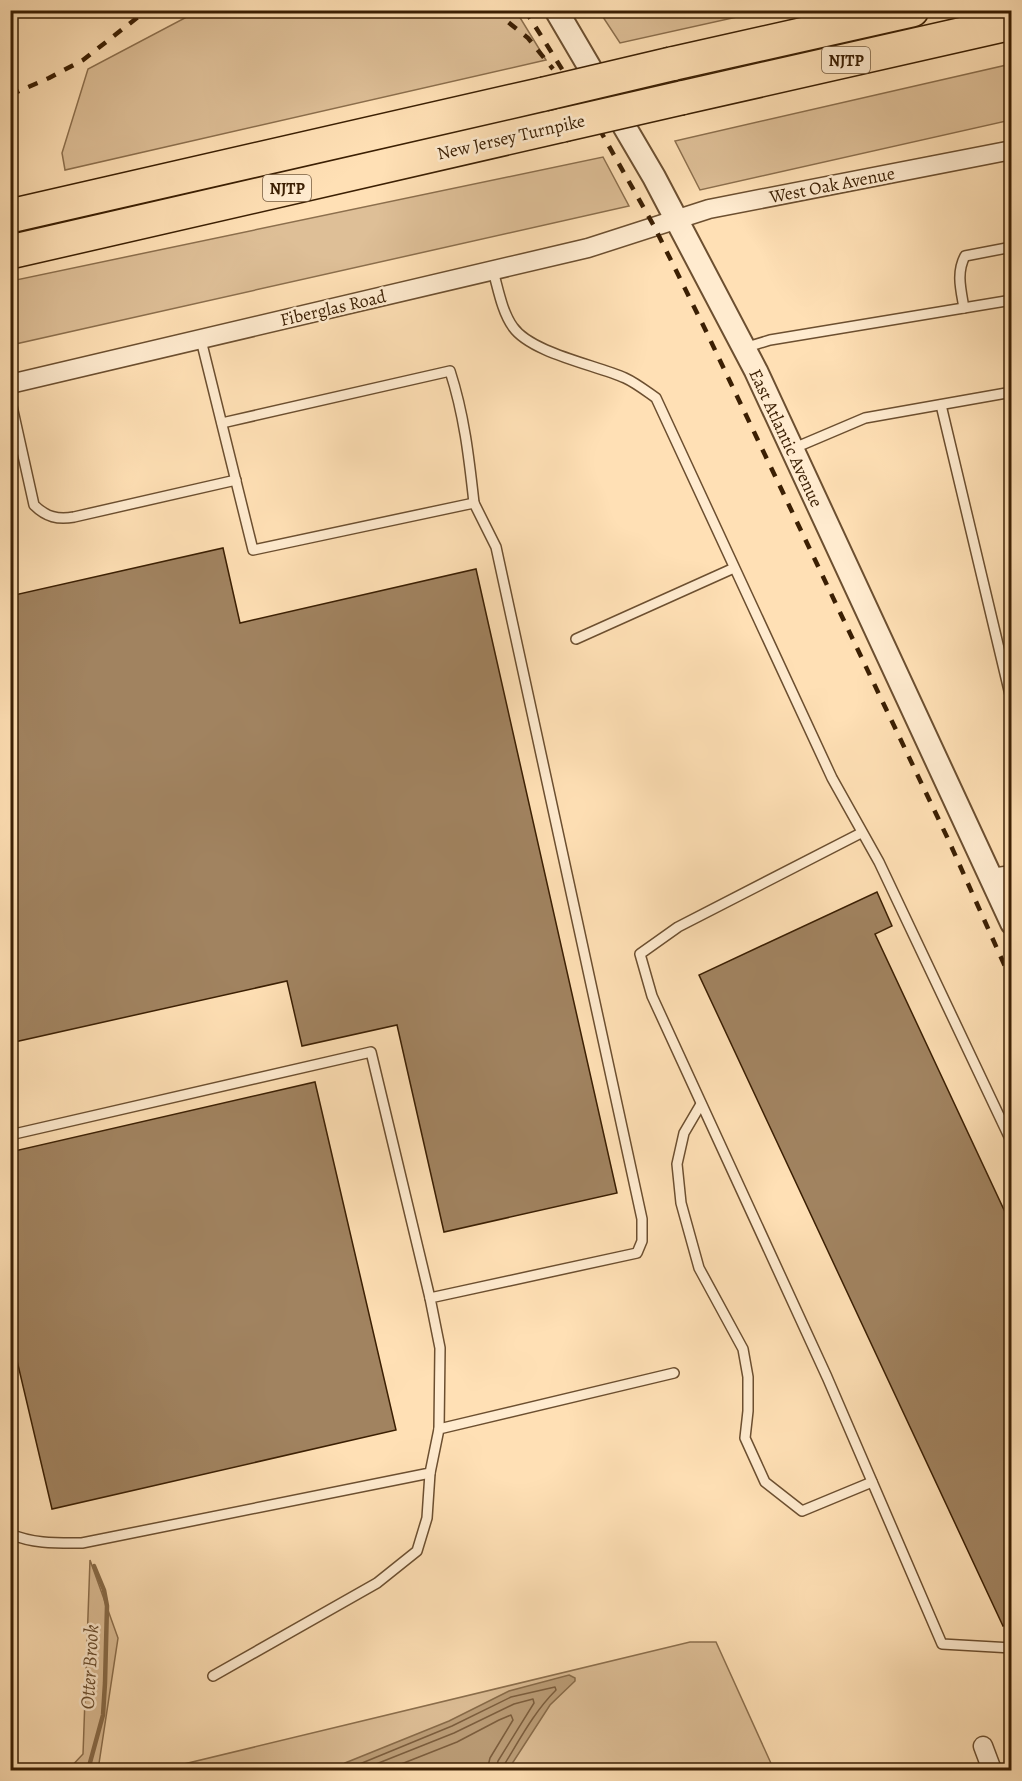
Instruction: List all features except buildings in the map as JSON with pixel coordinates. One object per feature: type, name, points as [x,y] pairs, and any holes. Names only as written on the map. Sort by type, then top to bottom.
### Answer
[{"type":"highway","name":"New Jersey Turnpike","points":[[10,216],[912,10]]},
{"type":"highway","name":"New Jersey Turnpike","points":[[10,252],[1011,23]]},
{"type":"street","name":"East Atlantic Avenue","points":[[556,10],[654,177],[744,348],[1001,876],[1011,923]]},
{"type":"street","name":"West Oak Avenue","points":[[654,226],[721,207],[1011,150]]},
{"type":"street","name":"Fiberglas Road","points":[[10,384],[588,248],[654,226]]},
{"type":"street","points":[[983,1746],[992,1770]]},
{"type":"lane","points":[[964,308],[959,278],[965,256],[1011,247]]},
{"type":"lane","points":[[493,271],[504,308],[513,327],[527,340],[626,379],[656,398],[832,778],[879,862],[1011,1143]]},
{"type":"lane","points":[[744,348],[770,340],[1011,300]]},
{"type":"lane","points":[[201,340],[253,550],[474,503]]},
{"type":"lane","points":[[222,423],[450,371],[460,402],[467,440],[474,503],[496,547],[642,1219],[642,1241],[637,1253],[430,1298]]},
{"type":"lane","points":[[792,449],[865,418],[1011,392]]},
{"type":"lane","points":[[10,398],[34,505],[43,513],[61,519],[74,517],[236,480]]},
{"type":"lane","points":[[941,405],[1011,703]]},
{"type":"lane","points":[[576,639],[734,568]]},
{"type":"lane","points":[[861,833],[678,927],[640,954],[652,996],[827,1377],[942,1644],[1011,1648]]},
{"type":"lane","points":[[10,1135],[371,1052],[440,1348],[439,1429],[430,1473],[427,1518],[417,1551],[377,1583],[213,1676]]},
{"type":"lane","points":[[701,1104],[684,1133],[677,1164],[681,1203],[699,1268],[743,1349],[748,1377],[745,1438],[765,1482],[802,1511],[872,1482]]},
{"type":"lane","points":[[439,1429],[674,1373]]},
{"type":"lane","points":[[10,1534],[27,1540],[82,1543],[430,1473]]},
{"type":"shaded area","points":[[198,11],[516,11],[546,60],[65,170],[62,153],[88,69]]},
{"type":"shaded area","points":[[599,11],[764,11],[620,43]]},
{"type":"shaded area","points":[[1011,64],[1011,120],[700,190],[675,141]]},
{"type":"shaded area","points":[[603,157],[629,206],[11,345],[11,281]]},
{"type":"shaded area","points":[[90,1560],[118,1638],[98,1770],[68,1770],[83,1754]]},
{"type":"shaded area","points":[[690,1642],[716,1642],[774,1770],[159,1770]]},
{"type":"water","points":[[569,1675],[575,1678],[575,1681],[550,1705],[508,1770],[337,1770],[345,1763],[449,1721],[509,1691]]},
{"type":"waterway","name":"Otter Brook","points":[[88,1770],[103,1715],[105,1683],[107,1606],[104,1590],[94,1566]]},
{"type":"railway","points":[[10,95],[83,60],[147,10]]},
{"type":"railway","points":[[493,10],[528,38],[553,69]]},
{"type":"railway","points":[[525,10],[597,125],[654,226],[948,839],[1012,982]]}]
